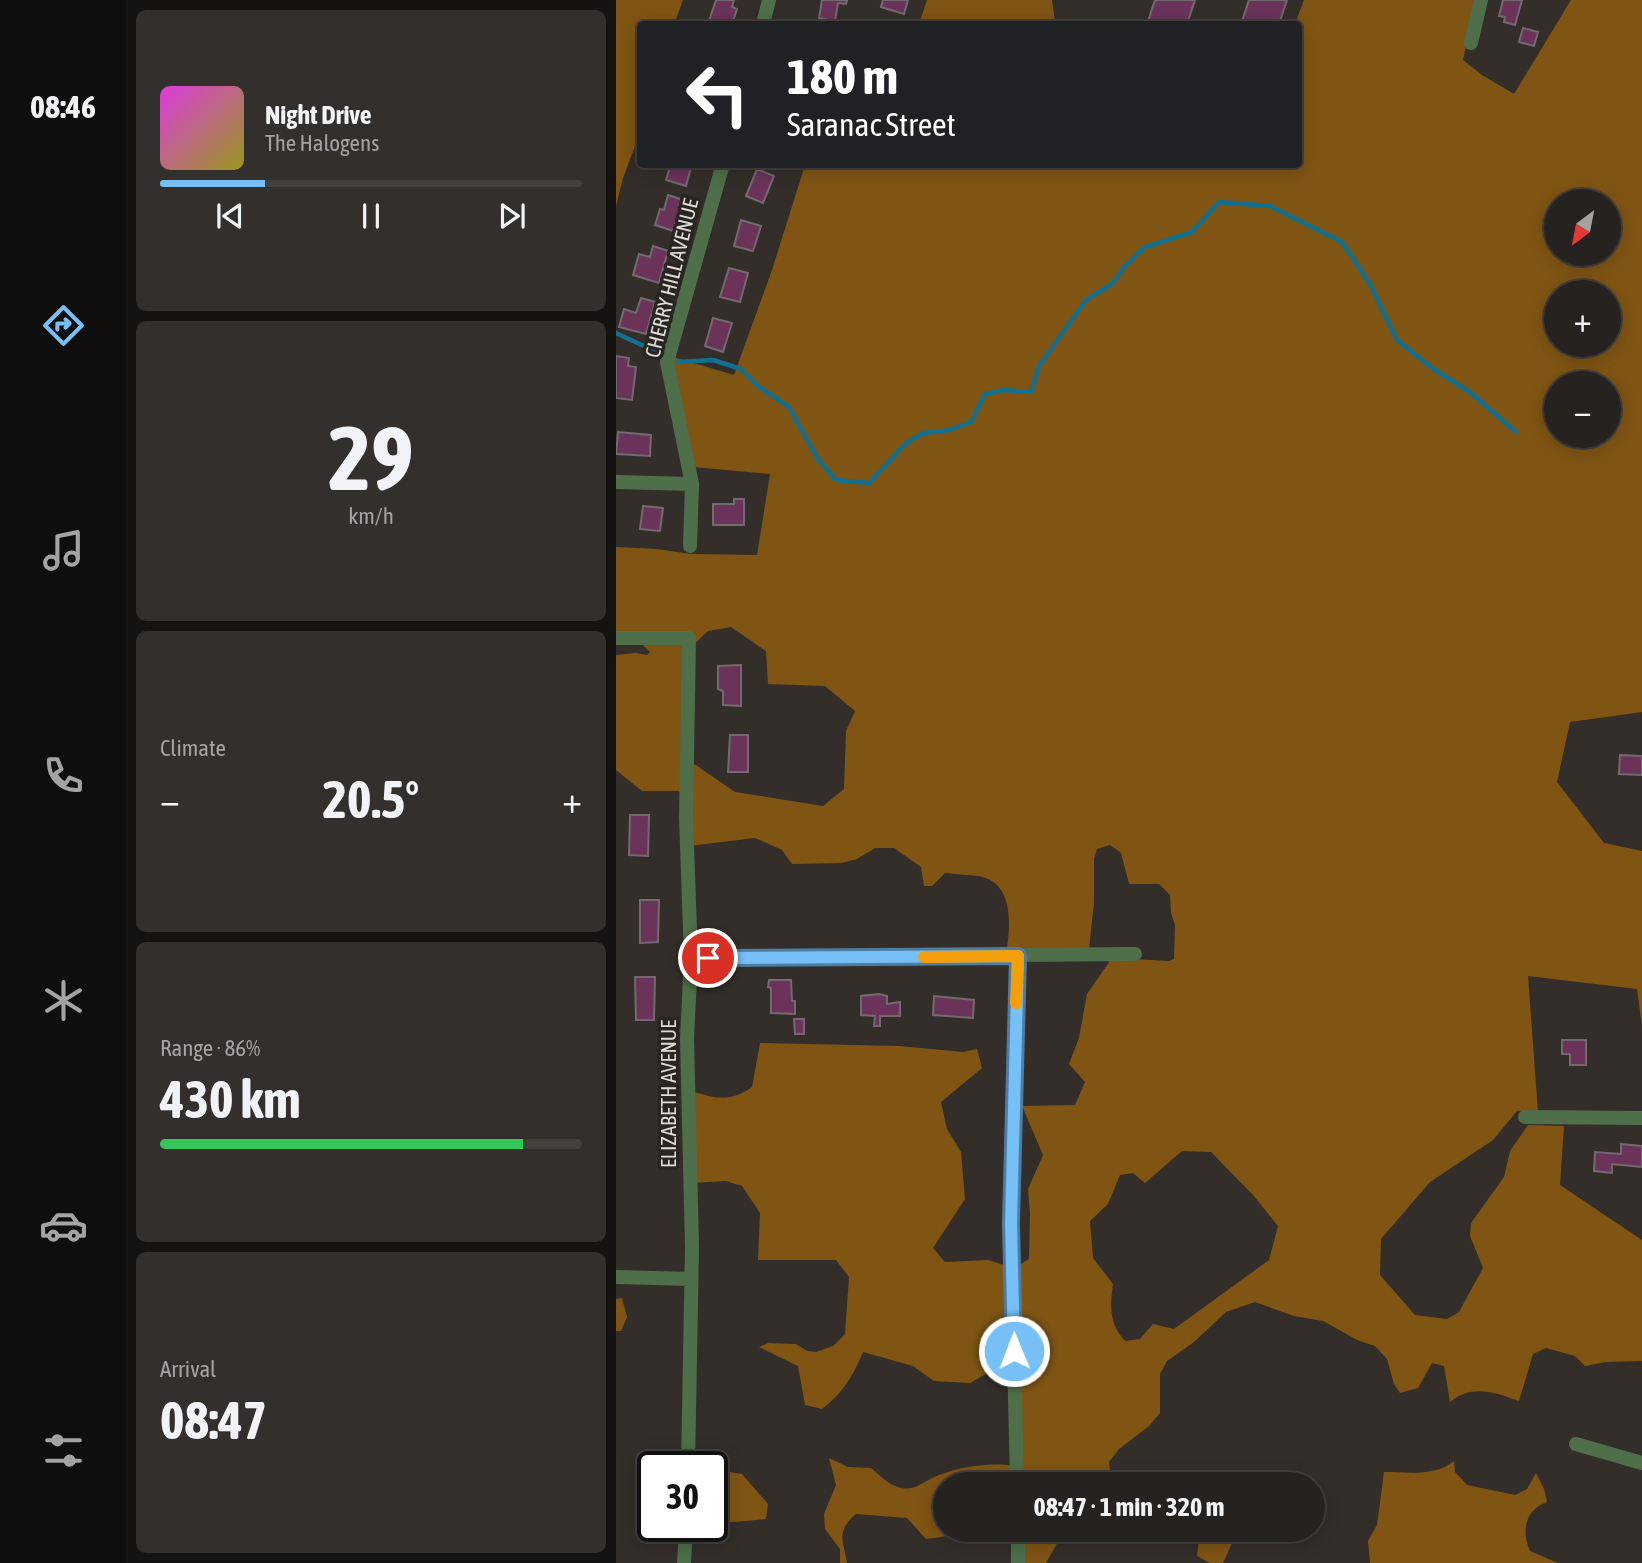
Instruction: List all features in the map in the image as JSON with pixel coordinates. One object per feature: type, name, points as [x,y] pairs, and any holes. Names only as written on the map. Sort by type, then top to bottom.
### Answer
[{"type":"street","points":[[763,21],[769,0]]},
{"type":"street","points":[[1471,43],[1481,0]]},
{"type":"street","name":"CHERRY HILL AVENUE","points":[[692,484],[667,362],[722,168]]},
{"type":"street","points":[[616,482],[692,484],[690,546]]},
{"type":"street","name":"ELIZABETH AVENUE","points":[[616,638],[689,638],[686,818],[691,958],[687,1038],[691,1279],[688,1451]]},
{"type":"street","points":[[691,958],[1135,954]]},
{"type":"street","points":[[1017,1472],[1011,1223],[1018,956]]},
{"type":"street","points":[[1525,1117],[1642,1118]]},
{"type":"street","points":[[616,1278],[691,1279]]},
{"type":"street","points":[[1576,1444],[1642,1463]]},
{"type":"street","points":[[684,1563],[685,1542]]},
{"type":"street","points":[[1018,1542],[1018,1563]]},
{"type":"shaded area","points":[[616,0],[683,0],[675,21],[637,21],[637,141],[616,206]]},
{"type":"shaded area","points":[[927,0],[1052,0],[1055,21],[920,21]]},
{"type":"shaded area","points":[[1304,0],[1476,0],[1463,60],[1514,94],[1571,0],[1642,0],[1642,712],[1570,722],[1557,782],[1604,843],[1642,851],[1642,1025],[1637,989],[1528,976],[1538,1112],[1517,1111],[1493,1140],[1430,1182],[1381,1239],[1380,1275],[1415,1315],[1447,1319],[1459,1312],[1483,1268],[1470,1236],[1471,1223],[1504,1177],[1510,1151],[1528,1125],[1564,1126],[1560,1185],[1642,1240],[1642,1361],[1606,1362],[1585,1366],[1575,1356],[1546,1348],[1533,1354],[1519,1401],[1475,1391],[1458,1396],[1450,1402],[1444,1366],[1432,1363],[1418,1388],[1400,1393],[1394,1384],[1387,1359],[1375,1346],[1357,1340],[1323,1321],[1294,1316],[1255,1302],[1226,1312],[1194,1342],[1167,1361],[1160,1374],[1160,1413],[1149,1426],[1119,1449],[1109,1462],[1110,1472],[948,1472],[997,1464],[1016,1466],[1015,1352],[993,1370],[970,1383],[934,1381],[913,1366],[863,1352],[847,1384],[836,1397],[822,1409],[805,1405],[798,1366],[759,1347],[768,1343],[796,1344],[807,1351],[816,1352],[833,1346],[845,1334],[849,1277],[836,1260],[758,1260],[760,1213],[742,1186],[726,1181],[690,1183],[687,1090],[720,1098],[736,1096],[752,1087],[760,1043],[899,1046],[963,1052],[977,1049],[982,1068],[941,1102],[947,1129],[961,1152],[965,1199],[933,1248],[945,1262],[988,1260],[1014,1268],[1029,1259],[1028,1189],[1043,1155],[1022,1106],[1075,1105],[1085,1082],[1069,1064],[1079,1038],[1087,994],[1112,958],[1174,959],[1175,925],[1170,895],[1159,884],[1129,884],[1121,853],[1110,845],[1097,849],[1094,859],[1094,902],[1089,949],[1007,948],[1009,920],[1006,900],[996,884],[984,877],[945,873],[932,886],[924,886],[921,867],[894,848],[875,848],[857,859],[841,863],[792,864],[782,850],[755,838],[689,846],[684,791],[642,791],[616,770],[616,655],[647,655],[650,652],[636,638],[616,635],[616,547],[691,554],[757,555],[770,474],[694,467],[670,356],[734,375],[772,270],[804,168],[1302,168],[1302,21],[1296,21]],"holes":[[[731,627],[766,651],[768,684],[825,686],[855,711],[846,731],[844,789],[823,806],[735,792],[687,759],[689,649],[708,631]],[[1182,1151],[1211,1152],[1253,1195],[1278,1226],[1269,1260],[1174,1329],[1153,1324],[1140,1339],[1125,1341],[1113,1321],[1113,1284],[1093,1258],[1090,1221],[1108,1204],[1120,1175],[1133,1173],[1145,1183]]]},
{"type":"shaded area","points":[[622,1298],[627,1317],[621,1331],[616,1331],[616,1299]]},
{"type":"shaded area","points":[[829,1458],[848,1467],[871,1468],[890,1484],[898,1487],[914,1487],[933,1478],[933,1538],[926,1539],[907,1518],[856,1514],[843,1531],[847,1563],[840,1563],[840,1549],[825,1529],[824,1514],[836,1485]]},
{"type":"shaded area","points":[[1454,1461],[1455,1472],[1467,1485],[1515,1495],[1527,1489],[1536,1473],[1547,1502],[1534,1510],[1527,1522],[1527,1543],[1530,1551],[1558,1563],[1370,1563],[1368,1541],[1377,1525],[1384,1472],[1430,1472]]},
{"type":"shaded area","points":[[728,1472],[742,1474],[768,1504],[766,1519],[728,1523]]},
{"type":"shaded area","points":[[1018,1542],[1058,1542],[1046,1563],[1019,1563]]},
{"type":"shaded area","points":[[1199,1542],[1233,1542],[1223,1563],[1210,1563],[1197,1556]]},
{"type":"building","points":[[716,0],[734,0],[732,7],[737,9],[733,21],[709,21]]},
{"type":"building","points":[[822,0],[847,0],[846,4],[838,3],[835,21],[819,18]]},
{"type":"building","points":[[883,0],[908,0],[904,14],[881,7]]},
{"type":"building","points":[[1155,0],[1195,0],[1188,21],[1148,21]]},
{"type":"building","points":[[1249,0],[1287,0],[1280,21],[1242,21]]},
{"type":"building","points":[[1503,0],[1522,0],[1515,25],[1504,22],[1505,17],[1499,16]]},
{"type":"building","points":[[1523,28],[1538,32],[1534,46],[1519,42]]},
{"type":"building","points":[[670,168],[691,168],[686,186],[666,180]]},
{"type":"building","points":[[757,169],[774,176],[763,203],[746,196]]},
{"type":"building","points":[[668,195],[683,200],[673,231],[655,225],[660,209],[664,210]]},
{"type":"building","points":[[741,220],[761,226],[753,251],[734,246]]},
{"type":"building","points":[[653,246],[668,251],[659,283],[633,275],[639,254],[650,257]]},
{"type":"building","points":[[729,268],[748,273],[740,302],[720,297]]},
{"type":"building","points":[[641,298],[655,302],[646,334],[619,327],[624,309],[636,313]]},
{"type":"building","points":[[713,318],[732,323],[723,352],[705,346]]},
{"type":"building","points":[[616,356],[629,358],[628,366],[636,367],[632,400],[616,398]]},
{"type":"building","points":[[618,432],[651,435],[650,456],[616,454]]},
{"type":"building","points":[[734,499],[744,499],[744,525],[713,525],[713,504],[734,504]]},
{"type":"building","points":[[643,506],[663,508],[660,531],[640,529]]},
{"type":"building","points":[[741,665],[741,706],[723,705],[723,691],[718,689],[718,666]]},
{"type":"building","points":[[730,735],[748,735],[748,772],[728,772]]},
{"type":"building","points":[[1620,755],[1642,756],[1642,775],[1619,774]]},
{"type":"building","points":[[630,815],[649,815],[648,856],[629,855]]},
{"type":"building","points":[[640,900],[659,900],[658,942],[640,943]]},
{"type":"building","points":[[635,977],[655,977],[654,1020],[636,1020]]},
{"type":"building","points":[[769,980],[791,980],[795,1014],[771,1013]]},
{"type":"building","points":[[861,996],[887,996],[887,1004],[900,1002],[900,1016],[880,1016],[880,1026],[874,1026],[875,1016],[861,1015]]},
{"type":"building","points":[[934,996],[974,1000],[973,1018],[933,1015]]},
{"type":"building","points":[[794,1019],[804,1019],[804,1034],[795,1034]]},
{"type":"building","points":[[1562,1040],[1586,1040],[1586,1065],[1570,1065],[1570,1054],[1562,1054]]},
{"type":"building","points":[[1621,1144],[1642,1146],[1642,1167],[1612,1164],[1612,1173],[1594,1171],[1595,1152],[1621,1154]]},
{"type":"waterway","points":[[678,362],[713,360],[741,369],[758,386],[789,407],[818,459],[836,480],[869,483],[905,444],[923,433],[949,430],[971,422],[985,394],[1003,390],[1031,392],[1039,366],[1086,300],[1113,283],[1124,267],[1145,247],[1192,232],[1219,202],[1270,206],[1342,242],[1370,284],[1397,340],[1432,368],[1471,393],[1516,432]]},
{"type":"waterway","points":[[616,333],[657,352]]},
{"type":"slow traffic","points":[[924,957],[1018,956],[1016,1003]]},
{"type":"route","points":[[708,958],[1018,956],[1011,1223],[1014,1351]]}]
